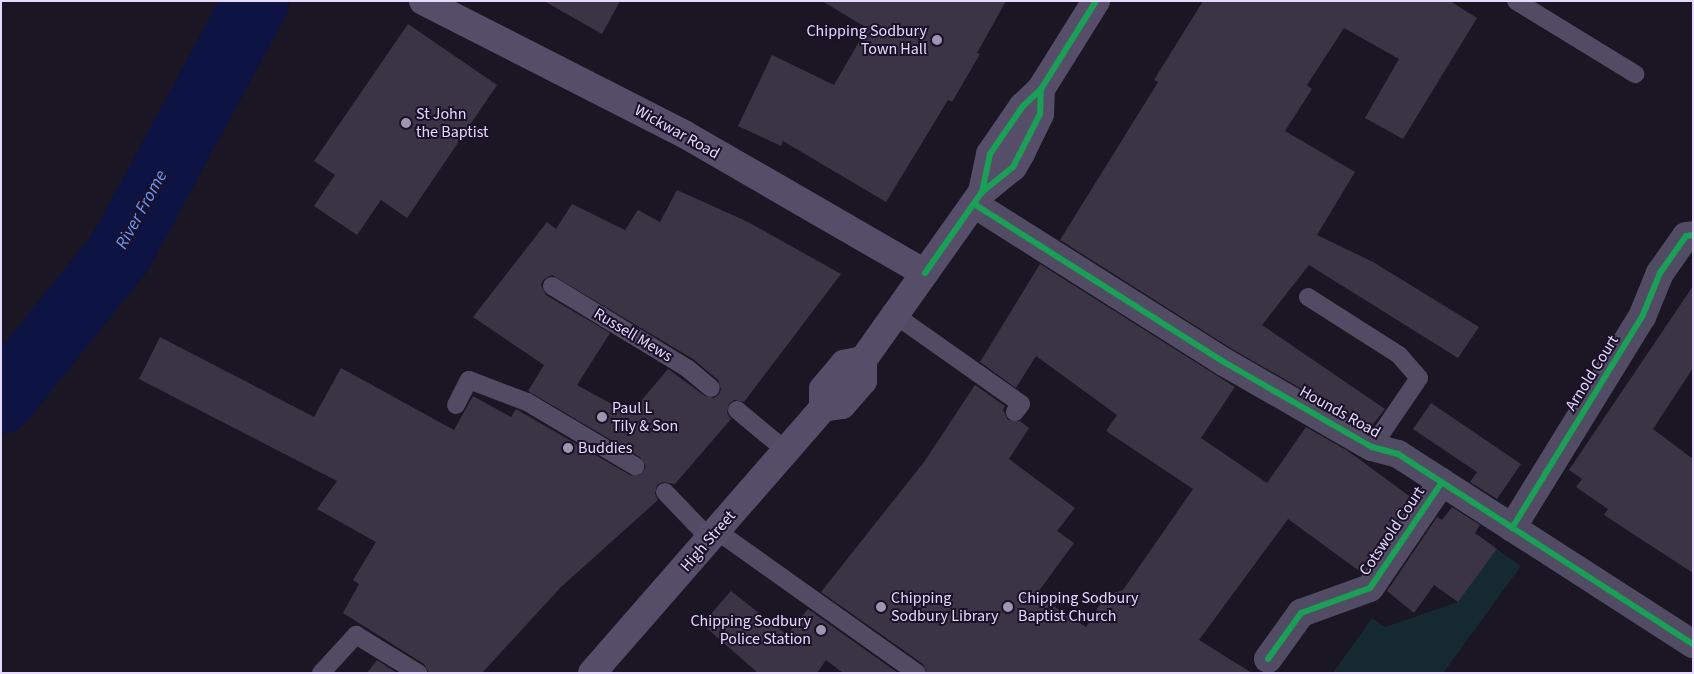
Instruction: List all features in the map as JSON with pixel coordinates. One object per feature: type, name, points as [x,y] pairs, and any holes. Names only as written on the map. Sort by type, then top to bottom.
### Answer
[{"type":"main road","name":"Wickwar Road","points":[[423,1],[684,134],[925,273]]},
{"type":"main road","points":[[978,198],[990,154],[1023,106],[1041,89],[1096,1]]},
{"type":"main road","name":"High Street","points":[[592,673],[823,408],[823,389],[844,364],[863,360],[978,198]]},
{"type":"street","name":"Hounds Road","points":[[978,198],[1224,362],[1372,447],[1398,454],[1693,644]]},
{"type":"street","name":"Arnold Court","points":[[1512,528],[1642,317],[1660,273],[1686,236],[1693,235]]},
{"type":"street","name":"Cotswold Court","points":[[1268,659],[1302,613],[1370,588],[1442,482]]},
{"type":"lane","points":[[1516,1],[1635,74]]},
{"type":"lane","name":"Russell Mews","points":[[552,286],[687,368],[711,388]]},
{"type":"lane","points":[[1308,297],[1399,355],[1419,378],[1372,447]]},
{"type":"lane","points":[[895,315],[1021,404],[1016,412]]},
{"type":"lane","points":[[456,405],[469,380],[527,402],[636,466]]},
{"type":"lane","points":[[737,410],[785,450]]},
{"type":"lane","points":[[665,492],[714,535],[917,673]]},
{"type":"lane","points":[[321,673],[356,635],[418,673]]},
{"type":"shaded area","points":[[1497,549],[1521,566],[1443,673],[1333,673],[1372,618],[1385,627],[1458,602]]},
{"type":"building","points":[[544,1],[620,1],[602,34]]},
{"type":"building","points":[[822,1],[1006,1],[977,53],[980,54],[952,102],[948,100],[886,202],[783,141],[781,146],[738,126],[772,55],[834,85],[867,28]]},
{"type":"building","points":[[1203,1],[1450,1],[1477,18],[1403,139],[1365,118],[1399,59],[1344,28],[1307,85],[1312,89],[1285,131],[1355,172],[1317,235],[1373,262],[1479,327],[1458,358],[1309,265],[1262,325],[1385,409],[1370,428],[1232,349],[1060,240],[1158,82],[1154,80]]},
{"type":"building","name":"St John the Baptist","points":[[408,24],[497,85],[407,218],[381,200],[357,235],[314,206],[335,175],[314,161]]},
{"type":"building","points":[[677,190],[748,222],[841,274],[744,402],[734,400],[729,404],[727,413],[731,419],[675,484],[663,482],[657,485],[655,494],[658,500],[561,587],[482,673],[429,673],[424,664],[343,613],[359,584],[353,580],[376,542],[317,509],[337,481],[139,379],[160,337],[314,417],[341,368],[454,430],[473,396],[511,417],[516,409],[630,475],[640,475],[646,467],[640,457],[528,391],[544,365],[473,317],[547,222],[556,229],[572,204],[625,230],[638,210],[660,222]],"holes":[[[552,275],[693,359],[718,380],[721,389],[719,394],[714,398],[705,396],[668,369],[630,414],[577,385],[610,333],[546,295],[541,285],[543,280]]]},
{"type":"building","points":[[1040,264],[1235,387],[1201,438],[1267,483],[1306,427],[1348,451],[1412,498],[1362,573],[1288,519],[1199,640],[1252,673],[927,673],[923,664],[821,592],[924,462],[975,385],[1005,406],[1003,410],[1008,420],[1020,421],[1029,428],[1009,459],[1075,508],[1057,531],[1074,543],[1036,595],[1086,627],[1105,596],[1123,590],[1193,489],[1106,431],[1117,415],[1036,356],[1016,388],[980,362]]},
{"type":"building","points":[[1693,286],[1693,368],[1653,429],[1693,459],[1693,573],[1604,515],[1608,509],[1576,487],[1582,479],[1569,470]]},
{"type":"building","points":[[1431,403],[1521,464],[1497,499],[1470,482],[1477,472],[1413,429]]},
{"type":"building","points":[[1452,507],[1480,525],[1475,533],[1497,549],[1458,602],[1434,585],[1414,613],[1387,591],[1437,517],[1442,520]]},
{"type":"building","points":[[731,591],[787,635],[808,609],[898,673],[843,673],[826,660],[817,673],[758,673],[702,624]]},
{"type":"building","points":[[377,660],[397,673],[367,673]]},
{"type":"waterway","name":"River Frome","points":[[1,401],[121,251],[256,1]]},
{"type":"cycle path","points":[[982,192],[990,154],[1023,106],[1041,89],[1096,1]]},
{"type":"cycle path","points":[[925,273],[982,192],[1013,167],[1040,114],[1041,89]]},
{"type":"cycle path","points":[[974,204],[1224,362],[1372,447],[1398,454],[1693,644]]},
{"type":"cycle path","points":[[1512,528],[1642,317],[1660,273],[1686,236],[1693,235]]},
{"type":"cycle path","points":[[1268,659],[1301,613],[1370,588],[1442,482]]},
{"type":"place","name":"Chipping Sodbury Town Hall","points":[[937,40]]},
{"type":"place","name":"St John the Baptist","points":[[406,123]]},
{"type":"place","name":"Paul L Tily & Son","points":[[602,417]]},
{"type":"place","name":"Buddies","points":[[568,448]]},
{"type":"place","name":"Chipping Sodbury Library","points":[[881,607]]},
{"type":"place","name":"Chipping Sodbury Baptist Church","points":[[1008,607]]},
{"type":"place","name":"Chipping Sodbury Police Station","points":[[821,630]]}]
